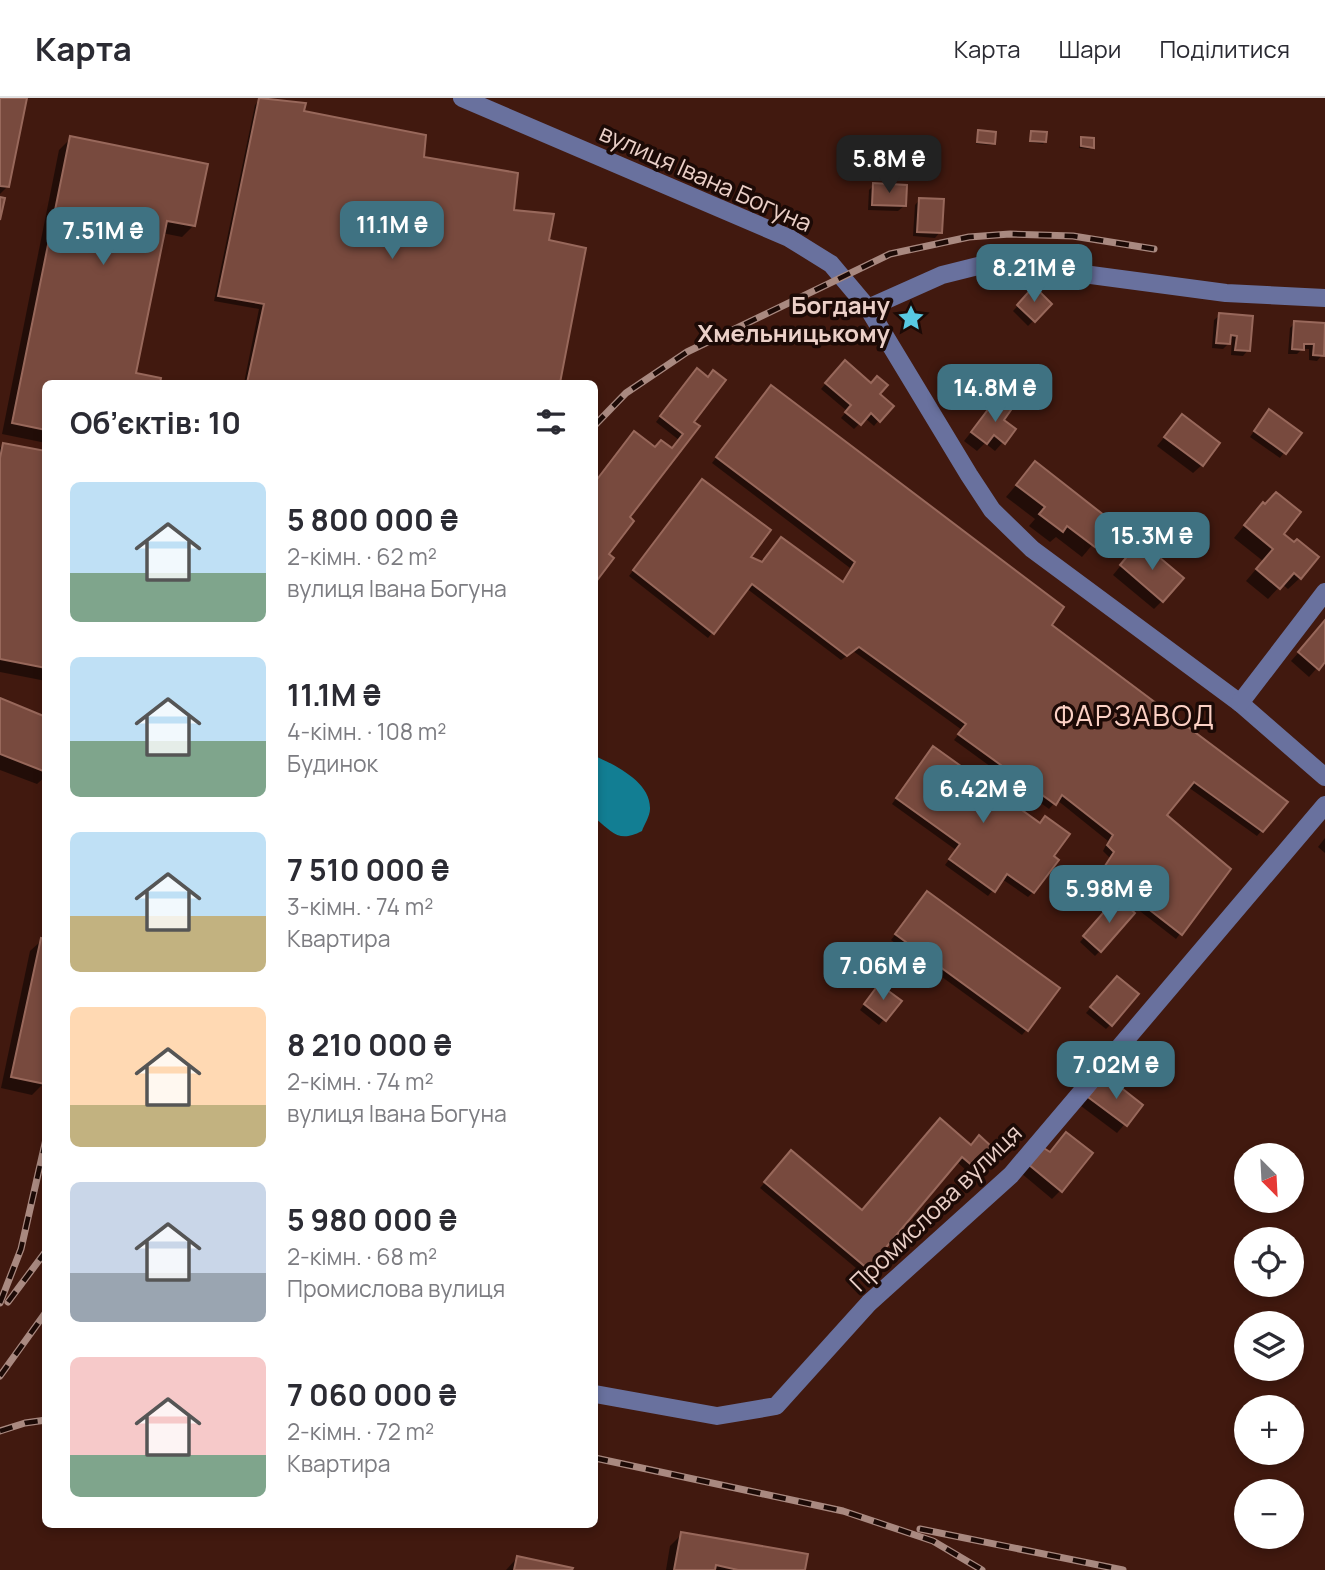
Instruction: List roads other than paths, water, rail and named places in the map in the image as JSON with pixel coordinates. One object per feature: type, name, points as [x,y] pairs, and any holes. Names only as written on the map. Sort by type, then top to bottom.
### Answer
[{"type":"street","name":"вулиця Івана Богуна","points":[[462,98],[789,238],[831,264],[868,308],[992,510],[1032,548],[1240,703],[1325,776]]},
{"type":"street","points":[[868,308],[942,275],[986,264],[1031,267],[1226,293],[1325,298]]},
{"type":"street","points":[[1240,703],[1325,592]]},
{"type":"street","name":"Промислова вулиця","points":[[598,1395],[716,1416],[776,1406],[869,1303],[1011,1175],[1325,805]]},
{"type":"water","points":[[598,757],[630,776],[649,799],[650,809],[642,831],[627,836],[612,832],[598,820]]},
{"type":"railway","points":[[598,422],[626,393],[687,352],[890,254],[969,237],[1010,234],[1073,236],[1154,249]]},
{"type":"railway","points":[[0,1303],[21,1249],[42,1157]]},
{"type":"railway","points":[[8,1302],[42,1256]]},
{"type":"railway","points":[[0,1376],[42,1318]]},
{"type":"railway","points":[[0,1431],[42,1421]]},
{"type":"railway","points":[[598,1459],[843,1511],[933,1541],[982,1570]]},
{"type":"railway","points":[[920,1529],[1123,1570]]},
{"type":"place","name":"Богдану Хмельницькому","points":[[911,318]]},
{"type":"district","name":"ФАРЗАВОД","points":[[1135,715]]}]
